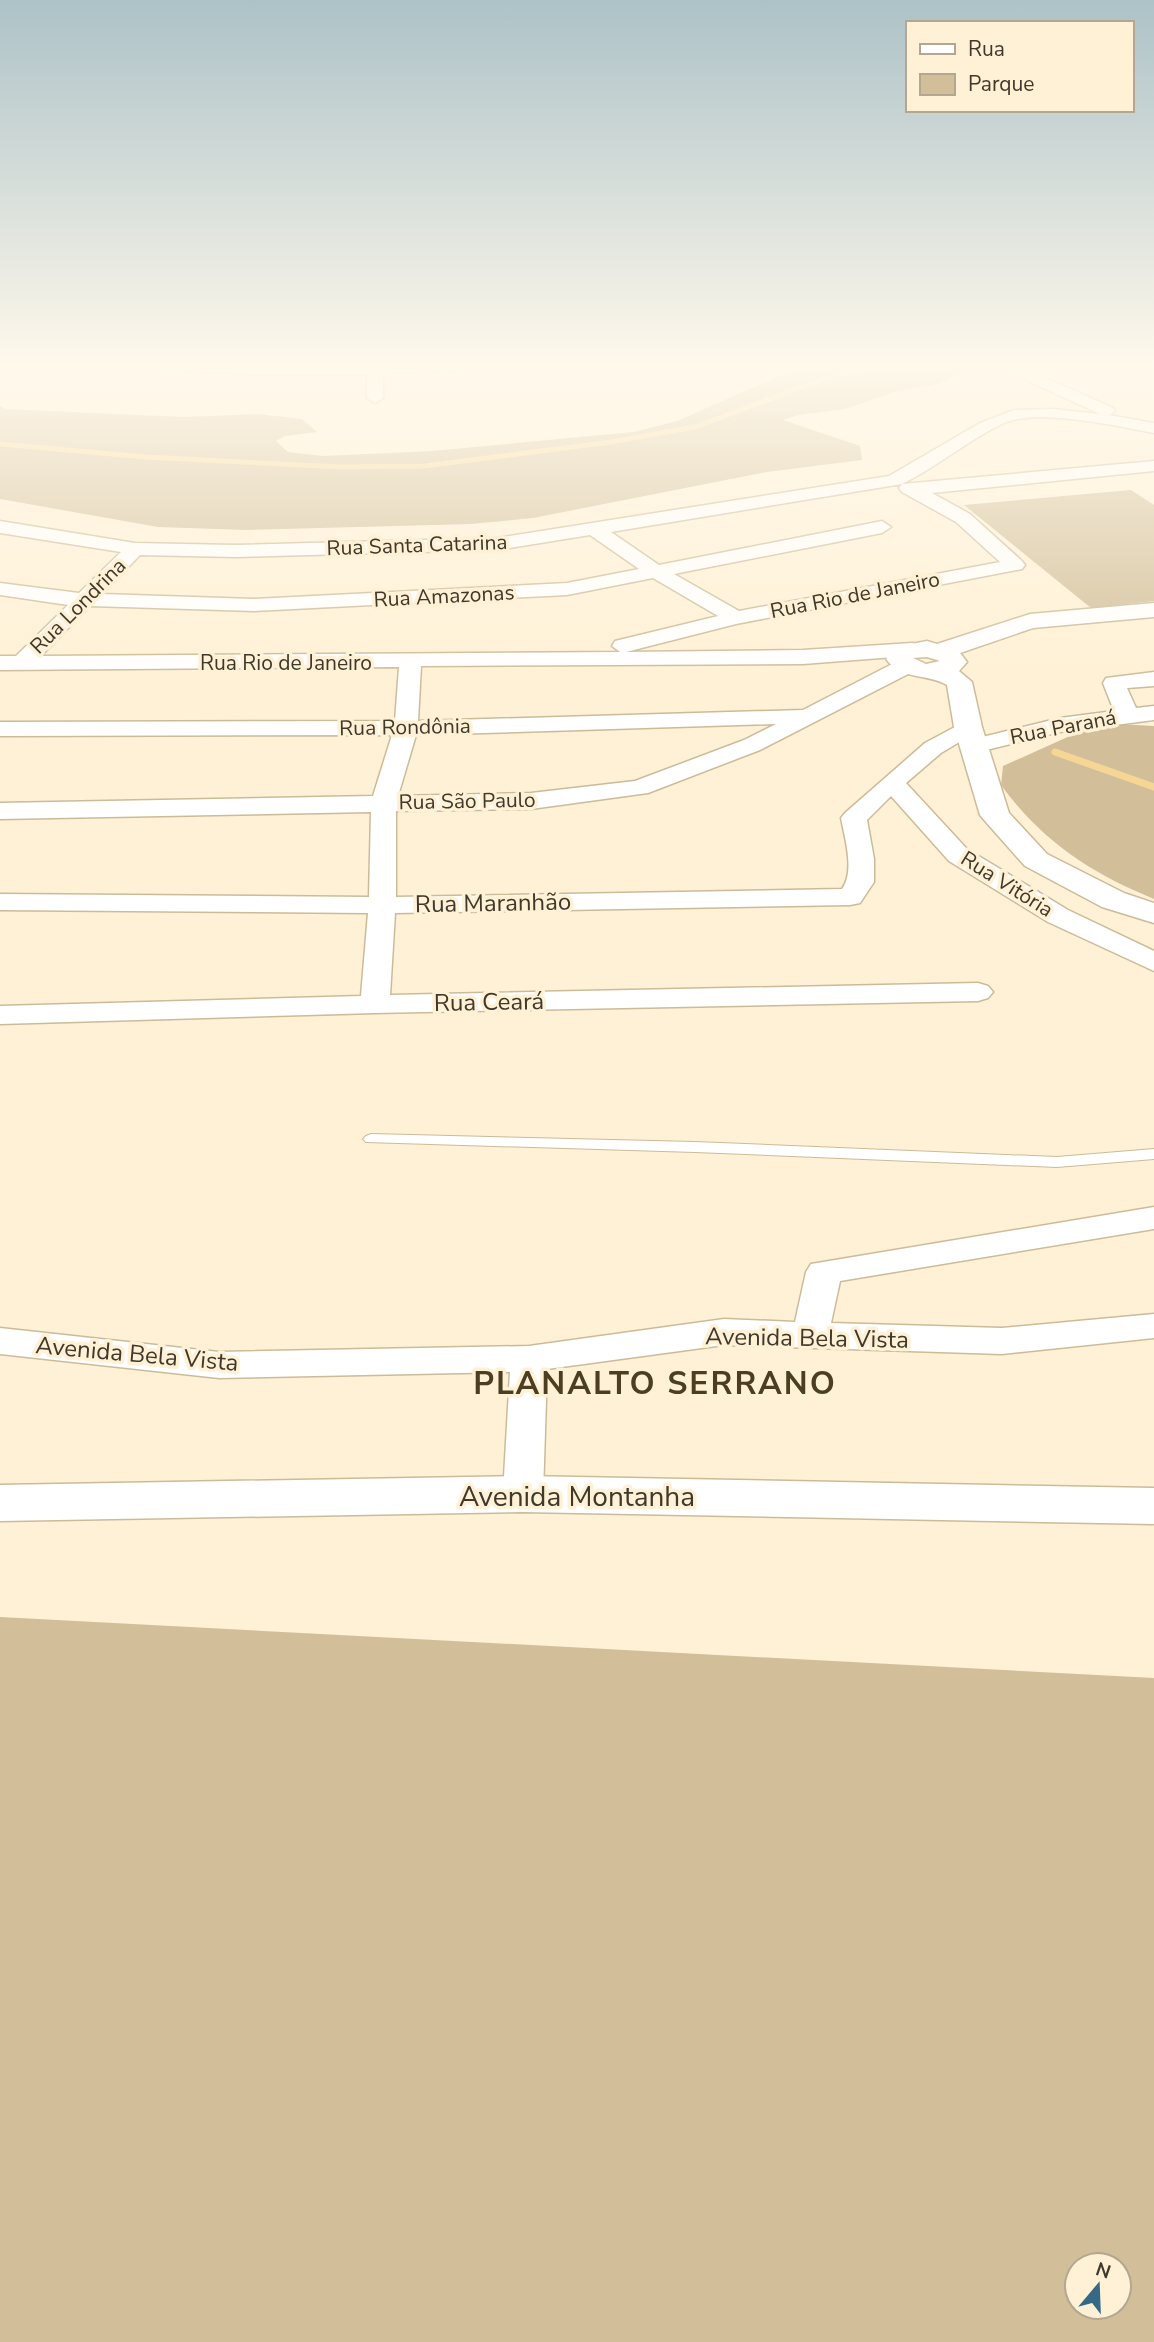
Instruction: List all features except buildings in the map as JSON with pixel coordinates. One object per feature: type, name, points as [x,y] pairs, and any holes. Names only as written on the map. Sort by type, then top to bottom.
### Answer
[{"type":"street","name":"Rua Santa Catarina","points":[[0,527],[135,549],[235,551],[497,544],[894,481],[911,472]]},
{"type":"street","points":[[894,481],[912,490],[1091,472]]},
{"type":"street","name":"Rua Rio de Janeiro","points":[[660,648],[736,618],[1015,565],[963,518],[912,490]]},
{"type":"street","name":"Rua Amazonas","points":[[0,589],[84,600],[254,605],[567,589],[883,527]]},
{"type":"street","points":[[593,528],[655,571],[736,618]]},
{"type":"street","name":"Rua Londrina","points":[[11,664],[84,600],[135,549]]},
{"type":"street","points":[[907,660],[922,670],[1030,621],[1154,610]]},
{"type":"street","name":"Rua Rio de Janeiro","points":[[11,664],[410,662],[572,658],[660,648],[907,660]]},
{"type":"street","name":"Rua São Paulo","points":[[0,811],[531,801],[639,788],[752,745],[907,660]]},
{"type":"street","points":[[940,661],[959,682],[971,737],[995,815],[1036,860],[1113,900],[1154,913]]},
{"type":"street","points":[[375,1004],[382,905],[384,802],[406,728],[410,662]]},
{"type":"street","points":[[1128,715],[1114,683],[1154,679]]},
{"type":"street","name":"Rua Paraná","points":[[971,737],[1154,713]]},
{"type":"street","name":"Rua Rondônia","points":[[0,729],[406,728],[810,715]]},
{"type":"street","points":[[892,782],[933,748],[971,737]]},
{"type":"street","name":"Rua Maranhão","points":[[0,902],[382,905],[850,897],[861,882],[861,859],[855,818],[892,782]]},
{"type":"street","name":"Rua Vitória","points":[[892,782],[958,855],[1058,916],[1154,962]]},
{"type":"street","name":"Rua Ceará","points":[[0,1015],[375,1004],[978,992]]},
{"type":"street","points":[[810,1335],[824,1272],[1154,1219]]},
{"type":"street","name":"Avenida Bela Vista","points":[[0,1341],[219,1365],[529,1359],[724,1332],[1002,1341],[1154,1326]]},
{"type":"street","points":[[523,1494],[529,1359]]},
{"type":"street","name":"Avenida Montanha","points":[[0,1503],[523,1494],[1154,1506]]},
{"type":"lane","points":[[371,1139],[695,1147],[1057,1162],[1154,1154]]},
{"type":"green space","points":[[0,472],[766,472],[533,518],[471,524],[246,530],[158,527],[0,499]]},
{"type":"green space","points":[[1131,490],[1154,505],[1154,601],[1091,608],[964,505]]},
{"type":"green space","points":[[1116,724],[1154,726],[1154,899],[1109,878],[1069,853],[1033,823],[1001,785],[1003,766],[1081,731]]},
{"type":"green space","points":[[0,1617],[1154,1678],[1154,2342],[0,2342]]},
{"type":"waterway","points":[[1055,752],[1154,787]]},
{"type":"district","name":"PLANALTO SERRANO","points":[[655,1383]]}]
